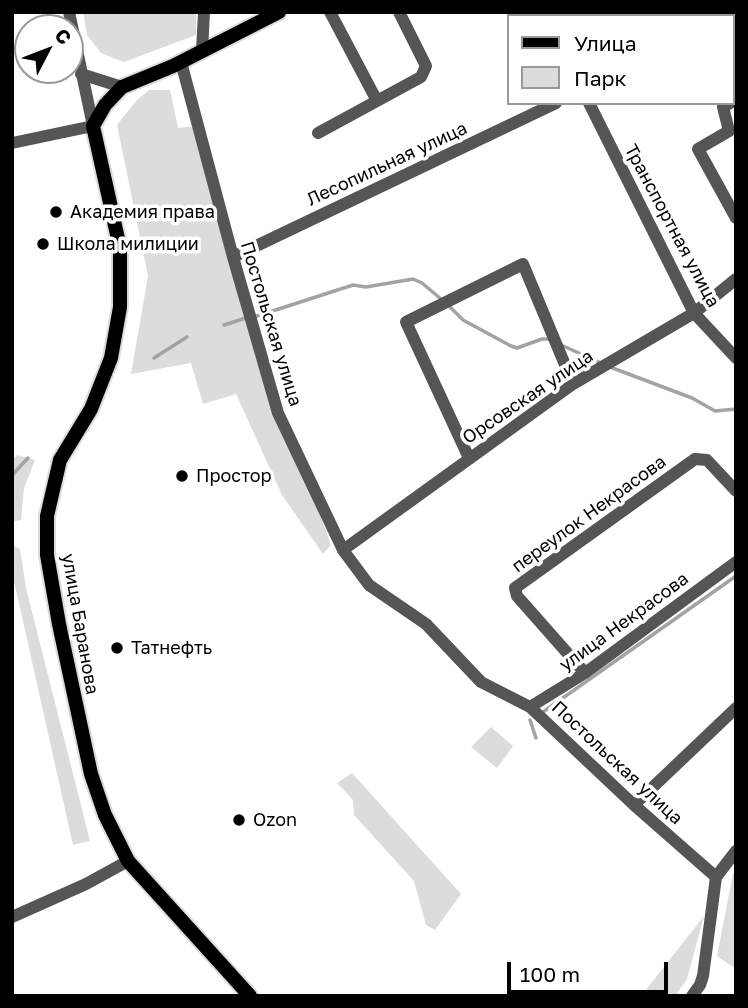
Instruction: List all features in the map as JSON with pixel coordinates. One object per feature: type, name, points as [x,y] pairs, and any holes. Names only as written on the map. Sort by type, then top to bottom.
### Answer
[{"type":"main road","points":[[93,127],[105,106],[122,87],[181,62],[279,12]]},
{"type":"main road","name":"улица Баранова","points":[[93,127],[120,248],[120,307],[111,358],[91,409],[60,460],[47,516],[47,555],[59,624],[91,774],[105,814],[128,861],[250,996]]},
{"type":"street","points":[[202,51],[204,12]]},
{"type":"street","points":[[330,12],[376,99]]},
{"type":"street","points":[[318,133],[421,76],[426,66],[399,12]]},
{"type":"street","name":"Постольская улица","points":[[181,62],[278,412],[343,550],[369,585],[426,624],[481,682],[530,707],[634,805],[716,877]]},
{"type":"street","points":[[84,75],[122,87]]},
{"type":"street","name":"улица Баранова","points":[[83,84],[93,127]]},
{"type":"street","name":"Лесопильная улица","points":[[233,257],[552,105]]},
{"type":"street","name":"Транспортная улица","points":[[590,105],[694,313],[736,358]]},
{"type":"street","points":[[727,105],[723,107],[729,131],[698,149],[736,218]]},
{"type":"street","points":[[12,143],[93,127]]},
{"type":"street","points":[[469,458],[406,322],[523,264],[573,384]]},
{"type":"street","name":"Орсовская улица","points":[[343,550],[573,384],[694,313],[736,279]]},
{"type":"street","name":"переулок Некрасова","points":[[585,673],[517,596],[515,588],[695,459],[707,460],[736,491]]},
{"type":"street","name":"улица Некрасова","points":[[530,707],[585,673],[736,562]]},
{"type":"street","points":[[634,805],[736,708]]},
{"type":"street","points":[[692,996],[703,976],[716,877],[734,856]]},
{"type":"street","points":[[12,917],[86,884],[128,861]]},
{"type":"green space","points":[[196,12],[196,35],[124,62],[101,53],[87,35],[83,14]]},
{"type":"green space","points":[[149,90],[170,90],[178,128],[195,126],[258,347],[331,545],[323,554],[282,495],[236,394],[203,404],[191,363],[131,374],[148,276],[117,125],[137,100]]},
{"type":"green space","points":[[17,455],[35,460],[24,488],[21,520],[12,522],[12,461]]},
{"type":"green space","points":[[12,545],[20,549],[26,588],[90,841],[73,845],[12,572]]},
{"type":"green space","points":[[491,727],[513,746],[497,768],[471,747]]},
{"type":"green space","points":[[352,773],[461,894],[435,930],[426,925],[414,881],[354,815],[353,800],[337,783]]},
{"type":"green space","points":[[733,873],[736,874],[736,969],[717,956]]},
{"type":"green space","points":[[704,916],[687,979],[675,996],[641,996]]},
{"type":"waterway","points":[[257,316],[353,285],[366,287],[413,279],[441,299]]},
{"type":"waterway","points":[[449,306],[463,320],[517,348],[542,339],[551,339]]},
{"type":"waterway","points":[[224,325],[246,318]]},
{"type":"waterway","points":[[154,358],[187,337]]},
{"type":"waterway","points":[[561,345],[601,363]]},
{"type":"waterway","points":[[610,367],[692,398],[715,411],[736,409]]},
{"type":"waterway","points":[[12,475],[28,458]]},
{"type":"waterway","points":[[543,712],[736,576]]},
{"type":"waterway","points":[[530,720],[536,738]]},
{"type":"place","name":"Академия права","points":[[56,212]]},
{"type":"place","name":"Школа милиции","points":[[43,244]]},
{"type":"place","name":"Простор","points":[[182,476]]},
{"type":"place","name":"Татнефть","points":[[117,648]]},
{"type":"place","name":"Ozon","points":[[239,820]]}]
